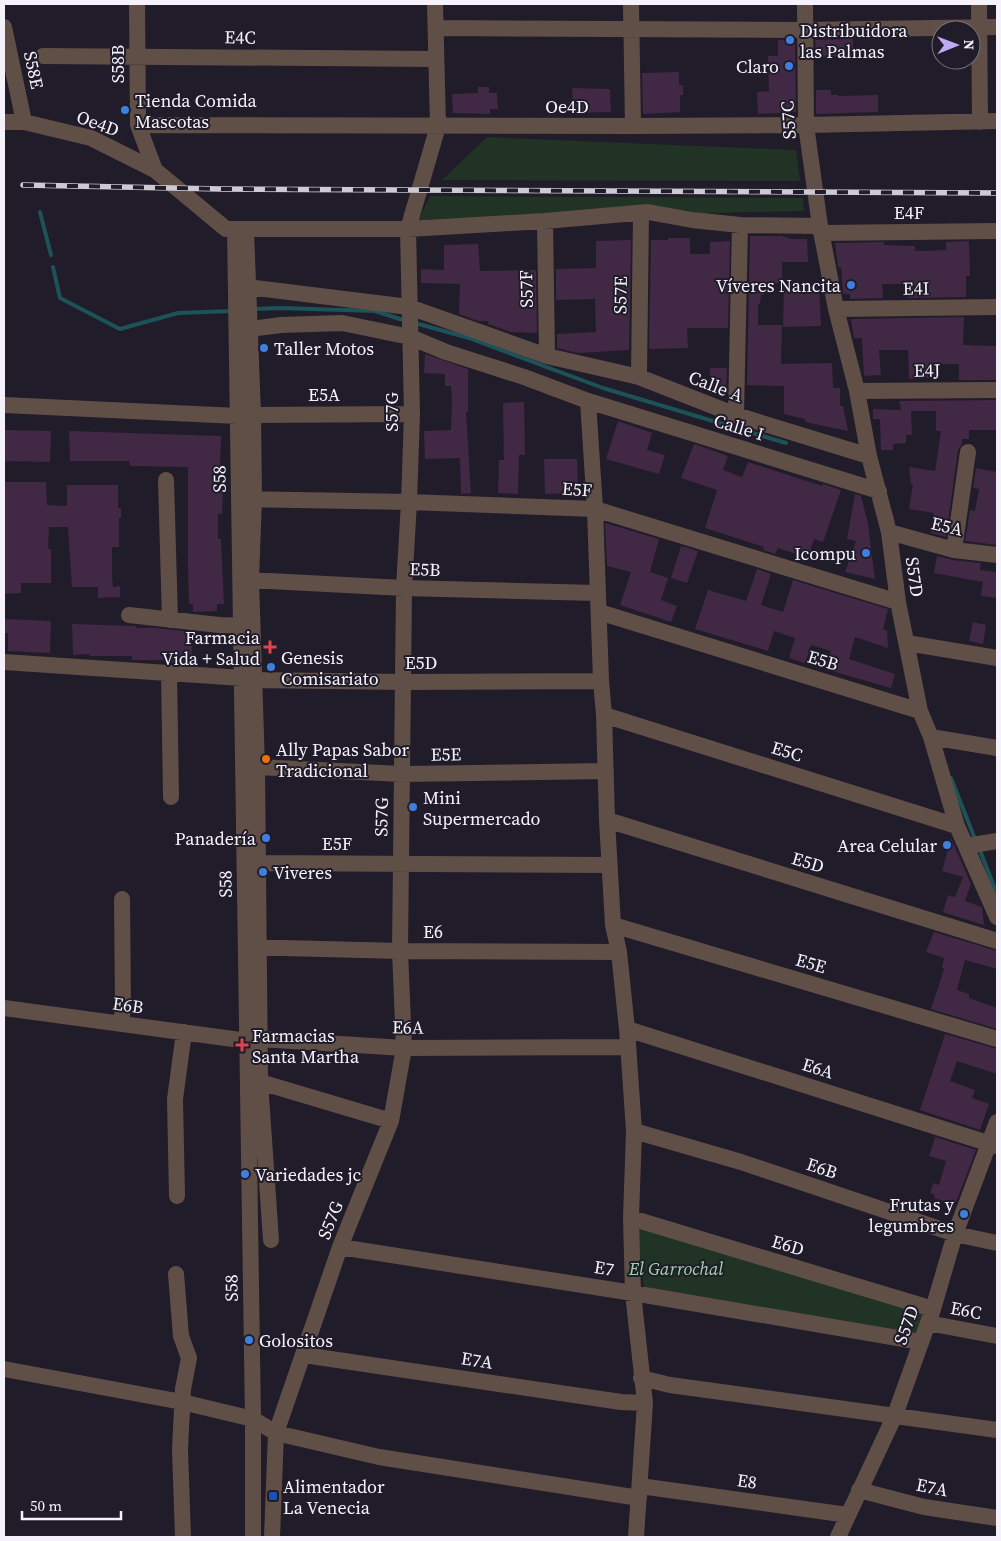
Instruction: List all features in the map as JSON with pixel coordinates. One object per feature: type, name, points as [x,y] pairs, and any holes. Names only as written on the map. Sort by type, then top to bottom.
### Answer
[{"type":"street","name":"S58B","points":[[137,4],[138,124],[154,170]]},
{"type":"street","name":"S57G","points":[[276,1434],[340,1248],[391,1121],[404,1048],[400,951],[400,864],[404,588],[412,414],[408,229],[438,126],[435,4]]},
{"type":"street","points":[[631,4],[633,126]]},
{"type":"street","name":"S57C","points":[[805,4],[806,125],[821,230]]},
{"type":"street","points":[[979,4],[979,20]]},
{"type":"street","name":"S58E","points":[[4,27],[24,122]]},
{"type":"street","points":[[981,27],[997,27]]},
{"type":"street","points":[[436,28],[805,30],[931,28]]},
{"type":"street","name":"E4C","points":[[43,56],[137,55],[436,59]]},
{"type":"street","points":[[979,70],[980,122]]},
{"type":"street","name":"Oe4D","points":[[138,124],[633,126],[997,121]]},
{"type":"street","name":"Oe4D","points":[[4,122],[24,122],[91,138],[154,170],[226,229],[241,230]]},
{"type":"street","name":"S57E","points":[[639,377],[641,212]]},
{"type":"street","name":"E4F","points":[[241,230],[408,229],[545,221],[648,212],[692,220],[740,225],[821,230],[997,231]]},
{"type":"street","name":"S57F","points":[[545,221],[547,356]]},
{"type":"street","points":[[736,416],[740,225]]},
{"type":"street","name":"S58","points":[[241,230],[248,287],[250,329],[245,416]]},
{"type":"street","name":"S58","points":[[241,230],[247,499],[247,626],[254,1040],[253,1537]]},
{"type":"street","name":"S57D","points":[[821,230],[836,309],[857,391],[869,456],[889,532],[898,602],[920,711],[931,737],[957,826],[997,918]]},
{"type":"street","name":"Calle A","points":[[248,287],[409,307],[547,356],[639,377],[736,416],[869,456]]},
{"type":"street","name":"E4I","points":[[836,309],[997,307]]},
{"type":"street","name":"Calle I","points":[[250,329],[342,323],[410,338],[588,400],[879,491]]},
{"type":"street","name":"E4J","points":[[857,391],[997,390]]},
{"type":"street","points":[[588,400],[604,715],[609,865],[613,925],[619,952],[627,1029],[634,1131],[631,1218],[633,1292],[645,1403],[636,1537]]},
{"type":"street","name":"E5A","points":[[4,405],[245,416],[412,414]]},
{"type":"street","points":[[954,550],[968,452]]},
{"type":"street","points":[[166,480],[170,620]]},
{"type":"street","name":"S58","points":[[247,499],[251,580],[247,626]]},
{"type":"street","name":"E5F","points":[[247,499],[409,502],[594,509],[898,602]]},
{"type":"street","name":"E5A","points":[[889,532],[954,550],[997,555]]},
{"type":"street","name":"E5B","points":[[251,580],[404,588],[597,593]]},
{"type":"street","name":"E5B","points":[[599,612],[920,711]]},
{"type":"street","points":[[129,615],[247,626]]},
{"type":"street","points":[[907,643],[997,658]]},
{"type":"street","name":"E5D","points":[[4,662],[249,679],[403,682],[601,681]]},
{"type":"street","points":[[170,673],[171,797]]},
{"type":"street","name":"S58","points":[[249,679],[257,767],[251,863]]},
{"type":"street","name":"E5C","points":[[604,715],[957,826]]},
{"type":"street","points":[[931,737],[997,748]]},
{"type":"street","name":"E5E","points":[[257,767],[402,774],[606,771]]},
{"type":"street","name":"E5D","points":[[607,820],[997,941]]},
{"type":"street","points":[[966,846],[997,841]]},
{"type":"street","name":"E5F","points":[[251,863],[609,865]]},
{"type":"street","points":[[121,1024],[123,1008],[122,899]]},
{"type":"street","name":"E5E","points":[[613,925],[997,1039]]},
{"type":"street","name":"E6","points":[[252,947],[400,951],[619,952]]},
{"type":"street","name":"E6B","points":[[4,1008],[254,1040]]},
{"type":"street","name":"E6A","points":[[627,1029],[994,1144]]},
{"type":"street","points":[[177,1196],[175,1098],[184,1032]]},
{"type":"street","name":"E6A","points":[[254,1040],[404,1048],[628,1047]]},
{"type":"street","points":[[254,1082],[391,1121]]},
{"type":"street","name":"S58","points":[[254,1082],[270,1240]]},
{"type":"street","name":"S57D","points":[[838,1537],[894,1415],[931,1316],[955,1234],[994,1144],[997,1122]]},
{"type":"street","name":"E6B","points":[[634,1131],[741,1162],[955,1234],[997,1243]]},
{"type":"street","name":"E6D","points":[[631,1218],[931,1316]]},
{"type":"street","name":"E7","points":[[340,1248],[633,1292],[921,1342]]},
{"type":"street","points":[[176,1274],[182,1344],[189,1358],[182,1402],[180,1449],[183,1537]]},
{"type":"street","name":"E6C","points":[[931,1316],[997,1336]]},
{"type":"street","name":"E7A","points":[[304,1354],[621,1402],[645,1403]]},
{"type":"street","points":[[4,1370],[182,1402],[253,1419],[276,1434],[272,1537]]},
{"type":"street","points":[[641,1378],[670,1385],[997,1430]]},
{"type":"street","name":"E8","points":[[276,1434],[398,1460],[640,1492],[848,1515]]},
{"type":"street","name":"E7A","points":[[860,1490],[924,1507],[997,1518]]},
{"type":"green space","points":[[487,137],[796,150],[800,181],[442,180]]},
{"type":"green space","points":[[430,196],[803,198],[804,211],[437,219],[418,221]]},
{"type":"green space","name":"El Garrochal","points":[[636,1220],[932,1310],[920,1340],[645,1297]]},
{"type":"building","points":[[853,39],[853,56],[816,57],[815,40]]},
{"type":"building","points":[[778,40],[795,40],[796,112],[758,114],[757,92],[769,91],[768,56],[778,56]]},
{"type":"building","points":[[679,72],[679,85],[683,85],[683,95],[680,95],[680,112],[643,114],[642,73]]},
{"type":"building","points":[[478,87],[489,87],[489,93],[497,93],[498,109],[490,109],[490,114],[453,113],[452,94],[478,93]]},
{"type":"building","points":[[572,88],[610,89],[611,112],[573,113]]},
{"type":"building","points":[[816,90],[831,90],[831,95],[838,96],[878,95],[878,112],[816,114]]},
{"type":"building","points":[[750,236],[781,236],[790,239],[807,239],[808,262],[782,262],[782,283],[765,283],[764,295],[761,295],[760,304],[758,304],[758,325],[782,325],[781,364],[832,363],[833,388],[840,388],[840,406],[843,406],[848,431],[805,422],[805,419],[784,414],[784,386],[747,385]]},
{"type":"building","points":[[668,238],[690,238],[690,254],[710,254],[710,242],[730,241],[728,328],[687,328],[688,348],[649,349],[651,240],[668,240]]},
{"type":"building","points":[[631,240],[629,350],[578,353],[557,348],[557,334],[596,332],[595,299],[556,300],[556,269],[596,268],[596,241]]},
{"type":"building","points":[[969,241],[970,276],[966,276],[966,297],[907,298],[907,284],[882,284],[883,298],[850,299],[850,294],[843,294],[841,267],[838,267],[835,243],[884,242],[884,245],[915,246],[915,251],[925,251],[946,250],[946,242]]},
{"type":"building","points":[[478,244],[480,271],[536,270],[537,333],[511,332],[488,324],[488,321],[478,321],[459,314],[460,284],[421,283],[421,269],[444,270],[444,245]]},
{"type":"building","points":[[819,285],[821,326],[783,327],[784,286]]},
{"type":"building","points":[[964,317],[963,345],[997,346],[997,380],[959,380],[959,364],[936,364],[937,377],[909,379],[908,350],[879,350],[881,375],[864,376],[862,338],[854,338],[851,319]]},
{"type":"building","points":[[425,354],[468,369],[468,412],[466,412],[471,493],[461,494],[460,458],[425,459],[424,431],[451,430],[452,401],[451,386],[445,386],[445,374],[424,373]]},
{"type":"building","points":[[710,368],[727,368],[726,397],[710,393]]},
{"type":"building","points":[[997,400],[997,430],[969,430],[969,439],[962,439],[962,444],[958,450],[946,537],[931,533],[934,513],[909,509],[913,484],[911,484],[909,467],[935,471],[941,431],[936,431],[936,411],[911,411],[912,435],[907,435],[906,433],[906,443],[893,444],[893,450],[881,450],[880,419],[873,419],[873,409],[901,410],[899,401]]},
{"type":"building","points":[[524,402],[525,455],[519,455],[518,494],[498,493],[499,460],[504,460],[503,403]]},
{"type":"building","points":[[618,421],[652,433],[647,450],[665,455],[659,474],[606,459]]},
{"type":"building","points":[[4,430],[51,431],[50,462],[4,461]]},
{"type":"building","points":[[69,431],[221,436],[220,466],[217,466],[217,490],[223,490],[222,514],[218,514],[218,539],[221,539],[224,604],[217,604],[217,611],[193,612],[193,604],[189,604],[188,467],[130,466],[129,461],[70,461]]},
{"type":"building","points":[[694,444],[728,456],[723,470],[742,477],[748,462],[822,486],[823,484],[841,490],[823,542],[814,539],[808,558],[778,548],[775,554],[763,550],[764,547],[705,528],[717,490],[681,478]]},
{"type":"building","points":[[544,459],[577,459],[578,493],[545,494]]},
{"type":"building","points":[[976,468],[997,472],[997,545],[965,541],[970,510],[975,511],[979,489],[973,488]]},
{"type":"building","points":[[4,482],[46,482],[47,505],[67,506],[67,485],[118,485],[118,508],[121,508],[121,518],[119,518],[119,547],[112,547],[112,575],[113,587],[120,586],[120,597],[98,598],[98,587],[72,587],[68,527],[49,527],[48,549],[51,549],[51,583],[21,583],[21,593],[4,594]]},
{"type":"building","points":[[855,494],[861,496],[868,524],[875,579],[845,572],[856,541],[847,539]]},
{"type":"building","points":[[605,523],[659,539],[650,572],[668,578],[661,600],[677,606],[671,622],[620,605],[631,572],[607,566]]},
{"type":"building","points":[[681,546],[698,551],[687,583],[671,578]]},
{"type":"building","points":[[937,556],[981,563],[980,570],[997,572],[997,598],[981,596],[983,582],[934,573]]},
{"type":"building","points":[[757,569],[771,574],[761,605],[783,612],[793,580],[888,609],[883,629],[887,631],[888,648],[855,637],[849,659],[895,674],[891,688],[825,669],[831,651],[811,645],[805,663],[789,658],[795,638],[774,631],[768,651],[695,629],[708,590],[746,601]]},
{"type":"building","points":[[4,619],[51,621],[50,653],[8,651],[8,633],[4,633]]},
{"type":"building","points":[[973,622],[986,625],[983,644],[969,641]]},
{"type":"building","points":[[72,624],[136,626],[136,628],[193,632],[191,665],[167,662],[167,660],[132,660],[132,656],[73,655]]},
{"type":"building","points":[[951,838],[971,884],[965,901],[982,907],[984,925],[943,912],[948,895],[955,897],[963,877],[942,871]]},
{"type":"building","points":[[934,932],[997,951],[997,969],[965,960],[957,990],[969,994],[969,998],[997,1008],[997,1029],[931,1009],[944,969],[942,968],[944,958],[926,952]]},
{"type":"building","points":[[945,1034],[997,1049],[997,1074],[957,1061],[950,1081],[975,1090],[972,1098],[989,1104],[980,1130],[920,1110]]},
{"type":"building","points":[[935,1137],[976,1150],[955,1205],[934,1198],[935,1195],[930,1193],[933,1183],[939,1185],[946,1161],[929,1156]]},
{"type":"waterway","points":[[40,212],[51,255]]},
{"type":"waterway","points":[[53,267],[60,298],[120,329],[178,313],[233,311]]},
{"type":"waterway","points":[[253,309],[375,311],[403,320]]},
{"type":"waterway","points":[[415,323],[469,338],[603,388],[786,443]]},
{"type":"waterway","points":[[951,778],[975,839]]},
{"type":"waterway","points":[[979,848],[997,894]]},
{"type":"railway","points":[[23,185],[221,189],[997,193]]},
{"type":"place","name":"Distribuidora las Palmas","points":[[790,40]]},
{"type":"place","name":"Claro","points":[[789,66]]},
{"type":"place","name":"Tienda Comida Mascotas","points":[[125,110]]},
{"type":"place","name":"Víveres Nancita","points":[[851,285]]},
{"type":"place","name":"Taller Motos","points":[[264,348]]},
{"type":"place","name":"Icompu","points":[[866,553]]},
{"type":"place","name":"Farmacia Vida + Salud","points":[[270,647]]},
{"type":"place","name":"Genesis Comisariato","points":[[271,667]]},
{"type":"place","name":"Ally Papas Sabor Tradicional","points":[[266,759]]},
{"type":"place","name":"Mini Supermercado","points":[[413,807]]},
{"type":"place","name":"Panadería","points":[[266,838]]},
{"type":"place","name":"Area Celular","points":[[947,845]]},
{"type":"place","name":"Viveres","points":[[263,872]]},
{"type":"place","name":"Farmacias Santa Martha","points":[[242,1045]]},
{"type":"place","name":"Variedades jc","points":[[245,1174]]},
{"type":"place","name":"Frutas y legumbres","points":[[964,1214]]},
{"type":"place","name":"Golositos","points":[[249,1340]]},
{"type":"place","name":"Alimentador La Venecia","points":[[273,1496]]}]
